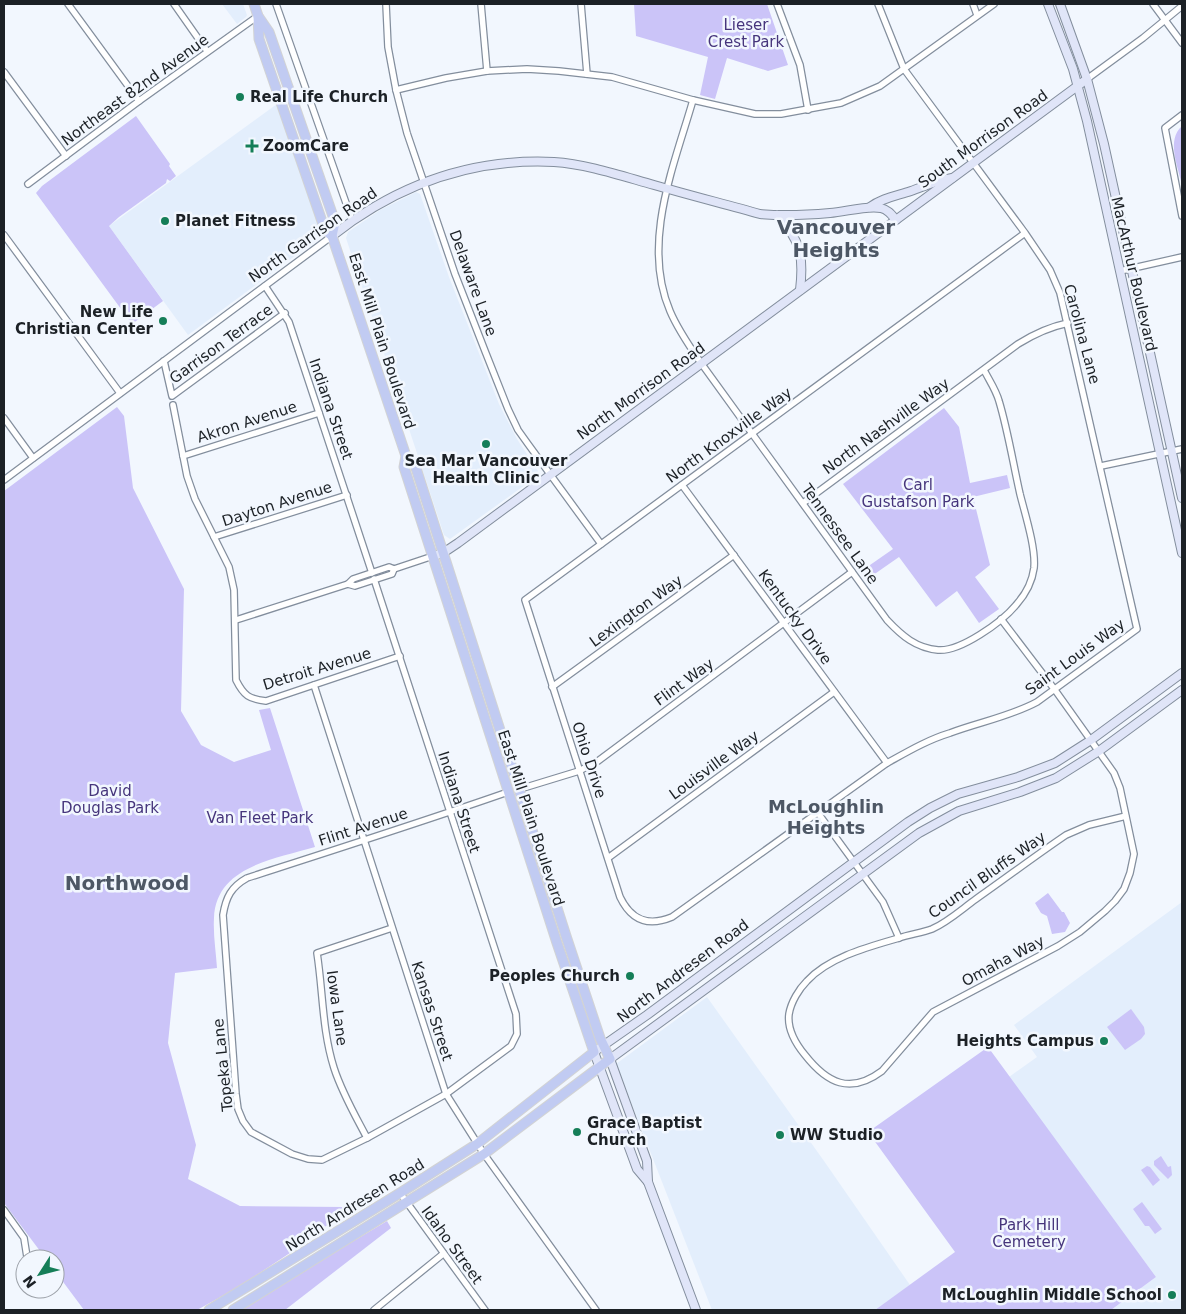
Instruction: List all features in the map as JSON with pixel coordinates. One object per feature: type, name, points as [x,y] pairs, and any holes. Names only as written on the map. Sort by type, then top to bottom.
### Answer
[{"type":"main road","name":"East Mill Plain Boulevard","points":[[254,4],[258,16],[259,39],[325,230],[332,236],[406,456],[415,465],[567,939],[610,1059]]},
{"type":"main road","name":"East Mill Plain Boulevard","points":[[406,456],[404,467],[594,1052]]},
{"type":"main road","name":"North Andresen Road","points":[[209,1310],[477,1144],[594,1052]]},
{"type":"main road","name":"North Andresen Road","points":[[233,1310],[484,1154],[610,1059]]},
{"type":"street","points":[[68,4],[140,101]]},
{"type":"street","points":[[174,4],[207,52]]},
{"type":"street","points":[[276,4],[352,220]]},
{"type":"street","name":"Delaware Lane","points":[[386,4],[388,47],[407,133],[455,274],[508,409],[518,430],[602,544]]},
{"type":"street","points":[[481,4],[487,71]]},
{"type":"street","points":[[581,4],[588,74]]},
{"type":"street","points":[[778,4],[800,65],[808,110]]},
{"type":"street","name":"Carolina Lane","points":[[878,4],[904,69],[1024,232],[1050,270],[1060,293],[1137,629]]},
{"type":"street","points":[[973,4],[978,15]]},
{"type":"street","points":[[396,90],[446,78],[487,71],[527,69],[612,77],[693,100],[755,114],[781,114],[841,103],[880,86],[994,4]]},
{"type":"street","name":"MacArthur Boulevard","points":[[1048,4],[1073,69],[1087,121],[1182,553]]},
{"type":"street","name":"MacArthur Boulevard","points":[[1060,4],[1087,79],[1104,144],[1182,498]]},
{"type":"street","points":[[1153,4],[1182,43]]},
{"type":"street","points":[[1087,79],[1144,38],[1182,6]]},
{"type":"street","name":"Northeast 82nd Avenue","points":[[28,184],[258,16]]},
{"type":"street","points":[[4,72],[66,156]]},
{"type":"street","name":"South Morrison Road","points":[[896,220],[1087,79]]},
{"type":"street","name":"Tennessee Lane","points":[[693,100],[668,189],[659,238],[659,260],[664,294],[680,333],[887,620],[900,634],[926,648],[940,650],[973,640],[1015,607],[1032,581],[1034,554],[999,400],[984,370]]},
{"type":"street","points":[[1182,114],[1165,128],[1182,216]]},
{"type":"street","name":"North Garrison Road","points":[[4,480],[352,220],[401,191],[464,169],[491,165],[555,162],[589,168],[760,214],[826,214],[870,207]]},
{"type":"street","points":[[870,207],[880,200],[938,180],[954,178]]},
{"type":"street","points":[[870,207],[888,211],[896,220]]},
{"type":"street","points":[[777,215],[796,238],[802,254],[803,270],[800,290]]},
{"type":"street","name":"North Morrison Road","points":[[236,620],[348,584],[355,586],[373,576],[392,574],[394,569],[443,553],[896,220]]},
{"type":"street","name":"North Knoxville Way","points":[[525,600],[1024,232]]},
{"type":"street","points":[[4,235],[120,393]]},
{"type":"street","points":[[1120,271],[1182,257]]},
{"type":"street","name":"Indiana Street","points":[[265,286],[284,313],[347,495],[516,1014],[517,1034]]},
{"type":"street","name":"Garrison Terrace","points":[[164,362],[172,396],[284,313]]},
{"type":"street","name":"North Nashville Way","points":[[803,503],[1032,335],[1049,327],[1068,322]]},
{"type":"street","points":[[173,405],[183,456],[195,500],[229,567],[234,590],[236,620]]},
{"type":"street","name":"Akron Avenue","points":[[183,456],[319,413]]},
{"type":"street","points":[[4,418],[33,458]]},
{"type":"street","points":[[1101,466],[1182,449]]},
{"type":"street","name":"Kentucky Drive","points":[[682,485],[887,763]]},
{"type":"street","name":"Dayton Avenue","points":[[214,537],[347,495]]},
{"type":"street","name":"Lexington Way","points":[[552,687],[734,555]]},
{"type":"street","name":"Flint Way","points":[[520,789],[579,771],[598,761],[852,572]]},
{"type":"street","name":"Ohio Drive","points":[[525,600],[624,907],[641,920]]},
{"type":"street","name":"Omaha Way","points":[[829,1080],[844,1084],[858,1084],[882,1072],[934,1012],[1058,946],[1080,932],[1105,911],[1124,889],[1130,873],[1134,854],[1120,788],[1114,773],[1100,751],[1001,619]]},
{"type":"street","name":"Detroit Avenue","points":[[236,620],[236,680],[243,694],[256,700],[266,701],[400,656]]},
{"type":"street","name":"Saint Louis Way","points":[[641,920],[657,922],[672,918],[887,763],[918,745],[1019,711],[1055,690],[1137,629]]},
{"type":"street","name":"North Andresen Road","points":[[594,1052],[908,822],[958,794],[1032,772],[1054,763],[1091,740],[1182,673]]},
{"type":"street","name":"Kansas Street","points":[[314,685],[446,1094],[477,1144],[596,1310]]},
{"type":"street","name":"North Andresen Road","points":[[610,1059],[918,833],[936,822],[977,804],[1020,792],[1056,778],[1100,751],[1182,690]]},
{"type":"street","name":"Louisville Way","points":[[608,858],[834,692]]},
{"type":"street","name":"Flint Avenue","points":[[230,892],[238,883],[247,878],[508,792]]},
{"type":"street","points":[[818,813],[883,902],[899,938]]},
{"type":"street","name":"Council Bluffs Way","points":[[829,1080],[815,1068],[797,1046],[791,1031],[789,1014],[796,994],[818,970],[834,961],[899,938],[932,929],[1066,836],[1090,825],[1126,816]]},
{"type":"street","name":"Topeka Lane","points":[[230,892],[225,901],[223,915],[238,1109],[243,1121],[251,1132],[292,1154],[308,1159],[322,1160],[367,1138],[446,1094],[510,1046],[517,1034]]},
{"type":"street","name":"Iowa Lane","points":[[367,1138],[343,1092],[334,1066],[323,1013],[316,952],[392,928]]},
{"type":"street","name":"East Mill Plain Boulevard","points":[[594,1052],[637,1169],[648,1182]]},
{"type":"street","name":"East Mill Plain Boulevard","points":[[610,1059],[647,1161],[648,1182],[696,1310]]},
{"type":"street","name":"Idaho Street","points":[[400,1193],[485,1310]]},
{"type":"street","points":[[4,1210],[24,1238],[26,1249]]},
{"type":"street","points":[[374,1310],[443,1254]]},
{"type":"shaded area","points":[[222,4],[243,4],[247,15],[237,24]]},
{"type":"shaded area","points":[[277,104],[321,233],[319,238],[188,335],[109,226]]},
{"type":"shaded area","points":[[416,192],[420,194],[449,277],[499,404],[517,439],[538,471],[536,477],[450,539],[444,535],[346,238],[348,232],[380,210]]},
{"type":"shaded area","name":"Heights Campus","points":[[1182,902],[1182,1310],[1111,1310],[1156,1277],[1009,1077],[1037,1057],[1014,1025]]},
{"type":"shaded area","points":[[707,997],[910,1285],[875,1310],[712,1310],[616,1064]]},
{"type":"green space","name":"Lieser Crest Park","points":[[634,4],[767,4],[788,65],[768,71],[727,58],[715,99],[700,95],[708,57],[636,36]]},
{"type":"green space","points":[[136,116],[170,164],[169,166],[176,176],[170,181],[167,179],[166,183],[109,226],[163,301],[132,324],[36,193],[42,186]]},
{"type":"green space","points":[[1182,126],[1182,185],[1174,154],[1174,146],[1177,132]]},
{"type":"green space","name":"David Douglas Park","points":[[117,407],[124,416],[133,488],[184,589],[181,711],[201,745],[234,762],[271,750],[259,710],[270,708],[315,847],[266,861],[250,868],[236,876],[225,887],[217,901],[214,918],[217,968],[175,973],[168,1043],[196,1145],[188,1179],[240,1206],[344,1207],[348,1212],[304,1240],[305,1243],[237,1288],[197,1310],[84,1310],[65,1284],[65,1249],[38,1249],[4,1203],[4,491]]},
{"type":"green space","name":"Carl Gustafson Park","points":[[944,408],[959,427],[970,483],[1007,475],[1010,488],[973,497],[990,565],[975,577],[999,609],[979,623],[957,591],[936,607],[899,557],[866,580],[860,572],[893,549],[843,484]]},
{"type":"green space","points":[[1048,893],[1062,912],[1064,912],[1070,923],[1065,932],[1052,934],[1047,916],[1041,913],[1035,903]]},
{"type":"green space","points":[[1131,1009],[1144,1027],[1145,1034],[1125,1050],[1107,1027]]},
{"type":"green space","name":"Park Hill Cemetery","points":[[988,1047],[1156,1277],[1111,1310],[875,1310],[955,1252],[868,1132]]},
{"type":"green space","points":[[1161,1156],[1168,1167],[1171,1166],[1172,1175],[1168,1179],[1154,1165],[1154,1161]]},
{"type":"green space","points":[[1147,1166],[1150,1167],[1160,1180],[1153,1186],[1141,1170]]},
{"type":"green space","points":[[1142,1202],[1162,1229],[1155,1234],[1149,1226],[1145,1226],[1133,1209]]},
{"type":"green space","points":[[387,1221],[391,1228],[285,1310],[238,1310]]},
{"type":"place","name":"Real Life Church","points":[[240,97]]},
{"type":"place","name":"ZoomCare","points":[[252,146]]},
{"type":"place","name":"Planet Fitness","points":[[165,221]]},
{"type":"place","name":"New Life Christian Center","points":[[163,321]]},
{"type":"place","name":"Sea Mar Vancouver Health Clinic","points":[[486,444]]},
{"type":"place","name":"Peoples Church","points":[[630,976]]},
{"type":"place","name":"Heights Campus","points":[[1104,1041]]},
{"type":"place","name":"Grace Baptist Church","points":[[577,1132]]},
{"type":"place","name":"WW Studio","points":[[780,1135]]},
{"type":"place","name":"McLoughlin Middle School","points":[[1172,1295]]},
{"type":"district","name":"Vancouver Heights","points":[[836,238]]},
{"type":"district","name":"McLoughlin Heights","points":[[826,816]]},
{"type":"district","name":"Northwood","points":[[127,883]]},
{"type":"park label","name":"Van Fleet Park","points":[[260,818]]}]
